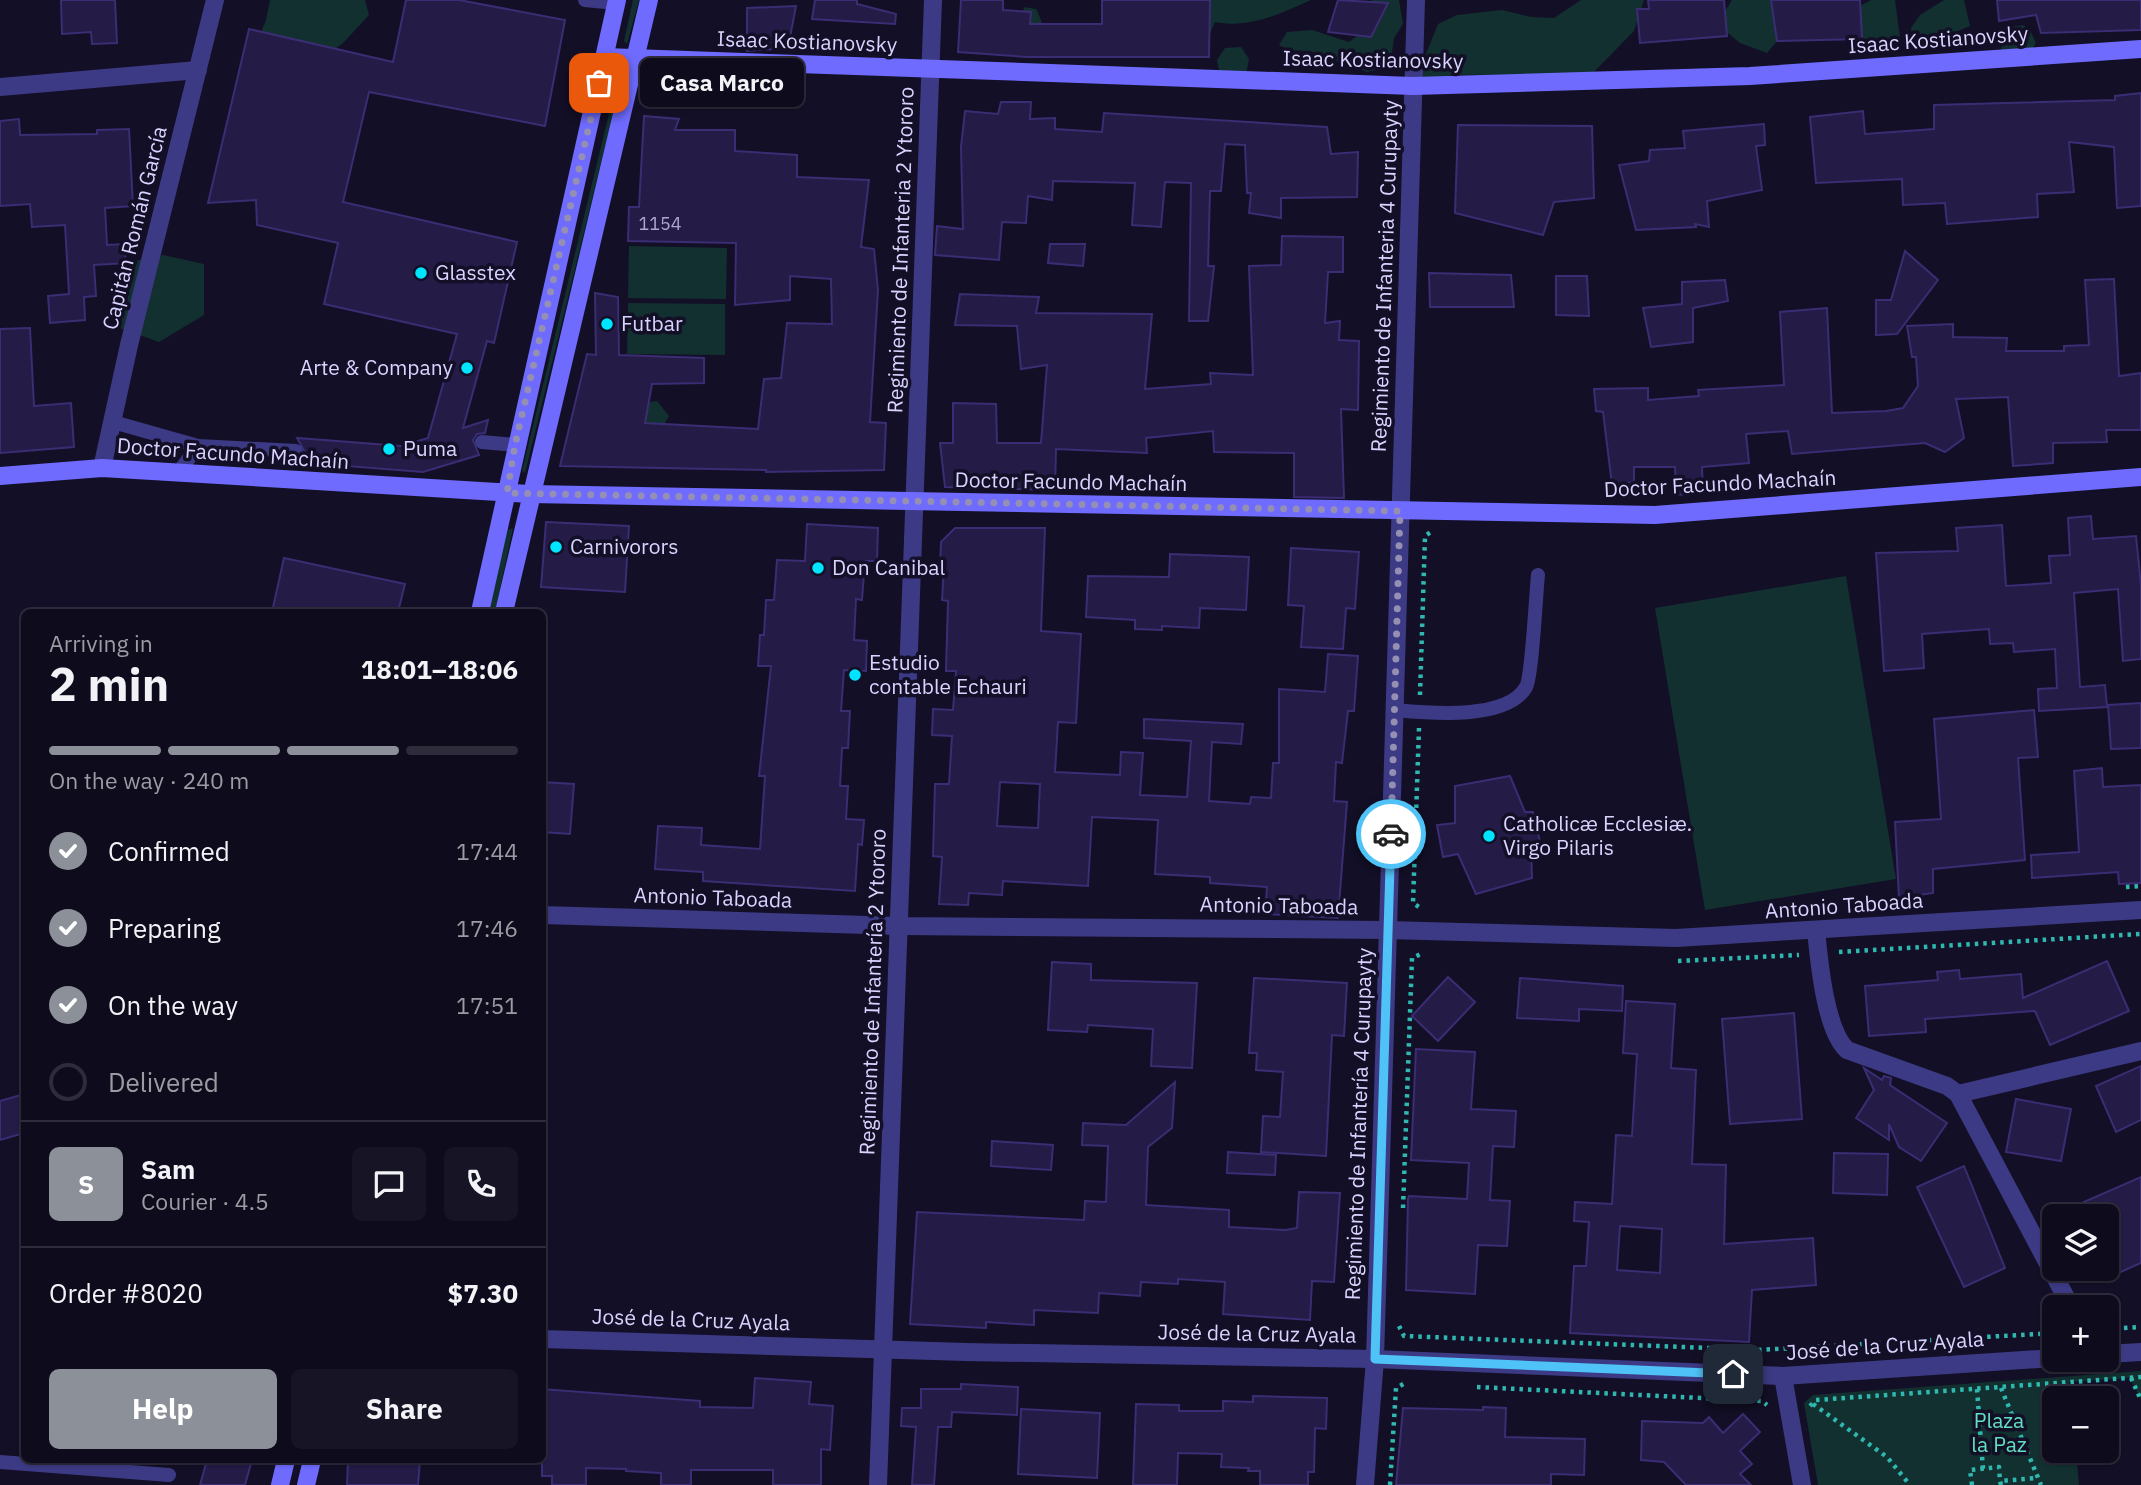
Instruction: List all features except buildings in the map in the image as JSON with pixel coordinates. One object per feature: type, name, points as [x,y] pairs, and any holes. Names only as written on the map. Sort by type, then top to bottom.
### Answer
[{"type":"main road","points":[[505,609],[649,0]]},
{"type":"main road","points":[[481,609],[515,445],[617,2]]},
{"type":"main road","name":"Isaac Kostianovsky","points":[[605,57],[1413,86],[1750,76],[2141,49]]},
{"type":"main road","name":"Doctor Facundo Machaín","points":[[0,476],[103,468],[178,473],[390,478],[530,495],[1655,515],[2141,477]]},
{"type":"main road","points":[[280,1485],[285,1463]]},
{"type":"main road","points":[[306,1485],[311,1463]]},
{"type":"street","name":"Capitán Román García","points":[[103,468],[129,345],[215,0]]},
{"type":"street","name":"Regimiento de Infanteria 2 Ytororo","points":[[915,501],[933,0]]},
{"type":"street","name":"Regimiento de Infanteria 4 Curupayty","points":[[1400,511],[1416,0]]},
{"type":"street","points":[[0,87],[198,70]]},
{"type":"street","name":"Regimiento de Infantería 2 Ytororo","points":[[878,1485],[881,1349],[915,501]]},
{"type":"street","name":"Regimiento de Infantería 4 Curupayty","points":[[1365,1485],[1375,1359],[1400,511]]},
{"type":"street","name":"Antonio Taboada","points":[[546,915],[899,926],[1388,930],[1676,938],[2141,910]]},
{"type":"street","points":[[1816,930],[1833,1025],[1841,1045],[1847,1050],[1947,1086],[1958,1094],[2065,1295]]},
{"type":"street","points":[[1958,1094],[2141,1051]]},
{"type":"street","name":"José de la Cruz Ayala","points":[[546,1339],[1375,1359],[1783,1376],[2042,1359]]},
{"type":"street","points":[[2119,1353],[2141,1352]]},
{"type":"street","points":[[1783,1376],[1802,1485]]},
{"type":"lane","points":[[584,0],[617,2]]},
{"type":"lane","points":[[113,422],[198,446],[296,452]]},
{"type":"lane","points":[[482,442],[515,445]]},
{"type":"lane","points":[[178,473],[198,446]]},
{"type":"lane","points":[[1394,710],[1490,711],[1513,700],[1527,686],[1538,575]]},
{"type":"lane","points":[[0,1462],[169,1475]]},
{"type":"path","points":[[2113,888],[2141,886]]},
{"type":"path","points":[[1413,903],[1418,909],[1432,909]]},
{"type":"path","points":[[1403,1220],[1412,958]]},
{"type":"path","name":"José de la Cruz Ayala","points":[[1399,1317],[1399,1330],[1404,1336],[1759,1350],[2042,1334]]},
{"type":"path","points":[[2119,1328],[2141,1327]]},
{"type":"path","points":[[1910,1485],[1887,1457],[1814,1401],[2141,1377]]},
{"type":"path","points":[[2130,1378],[2141,1399]]},
{"type":"path","points":[[1390,1485],[1396,1388],[1403,1383],[1416,1384]]},
{"type":"path","points":[[1472,1387],[1762,1401],[1768,1406]]},
{"type":"path","points":[[2001,1388],[2041,1485]]},
{"type":"path","points":[[1977,1389],[1983,1469]]},
{"type":"path","points":[[1972,1485],[1970,1470],[1999,1467],[2001,1483],[2038,1478]]},
{"type":"green space","points":[[270,0],[365,0],[369,15],[342,44],[309,66],[257,42]]},
{"type":"green space","points":[[633,0],[639,0],[627,44],[624,41]]},
{"type":"green space","points":[[1192,0],[1311,0],[1252,22],[1215,22],[1205,45]]},
{"type":"green space","points":[[1372,0],[1399,0],[1403,24],[1394,38],[1390,67],[1367,72],[1310,51],[1289,50],[1279,45],[1287,32],[1312,30],[1349,42],[1358,35]]},
{"type":"green space","points":[[1581,0],[1644,0],[1634,31],[1592,74],[1451,75],[1413,86],[1438,24],[1457,15],[1502,10],[1531,17],[1554,18]]},
{"type":"green space","points":[[1732,0],[1787,0],[1777,41],[1767,53],[1740,43],[1717,24]]},
{"type":"green space","points":[[1871,0],[1895,0],[1900,38],[1883,53],[1867,54],[1853,33],[1854,9]]},
{"type":"green space","points":[[1944,0],[1964,0],[1970,26],[1924,45],[1912,44],[1911,28],[1920,15]]},
{"type":"green space","points":[[1024,7],[1036,9],[1043,26],[1040,56],[1020,56],[1016,50]]},
{"type":"green space","points":[[2023,25],[2029,28],[2036,43],[2027,57],[2001,52],[2002,39],[2011,27]]},
{"type":"green space","points":[[1241,47],[1249,59],[1246,75],[1220,75],[1217,60],[1225,48]]},
{"type":"green space","points":[[617,81],[620,85],[525,473],[522,471]]},
{"type":"green space","points":[[629,246],[727,248],[726,299],[628,298]]},
{"type":"green space","points":[[163,255],[204,264],[204,315],[159,342],[117,327],[115,280],[126,263]]},
{"type":"green space","points":[[628,303],[725,304],[725,355],[627,354]]},
{"type":"green space","points":[[657,401],[669,416],[654,441],[635,404]]},
{"type":"green space","points":[[513,528],[496,609],[489,609],[508,530]]},
{"type":"green space","points":[[1846,576],[1896,879],[1705,910],[1655,608]]},
{"type":"green space","name":"Plaza la Paz","points":[[2141,1371],[2141,1400],[2130,1378],[2069,1382],[2069,1386],[2042,1386],[2042,1463],[2077,1463],[2079,1485],[1818,1485],[1804,1403],[1813,1395]]},
{"type":"way so far","points":[[599,83],[515,445],[507,493],[1400,511],[1391,834]]},
{"type":"place","name":"Casa Marco","points":[[599,83]]},
{"type":"place","name":"Glasstex","points":[[421,273]]},
{"type":"place","name":"Futbar","points":[[607,324]]},
{"type":"place","name":"Arte & Company","points":[[467,368]]},
{"type":"place","name":"Puma","points":[[389,449]]},
{"type":"place","name":"Carnivorors","points":[[556,547]]},
{"type":"place","name":"Don Canibal","points":[[818,568]]},
{"type":"place","name":"Estudio contable Echauri","points":[[855,675]]},
{"type":"place","name":"Catholicæ Ecclesiæ. Virgo Pilaris","points":[[1489,836]]},
{"type":"route","points":[[1391,834],[1375,1359],[1733,1374]]}]
